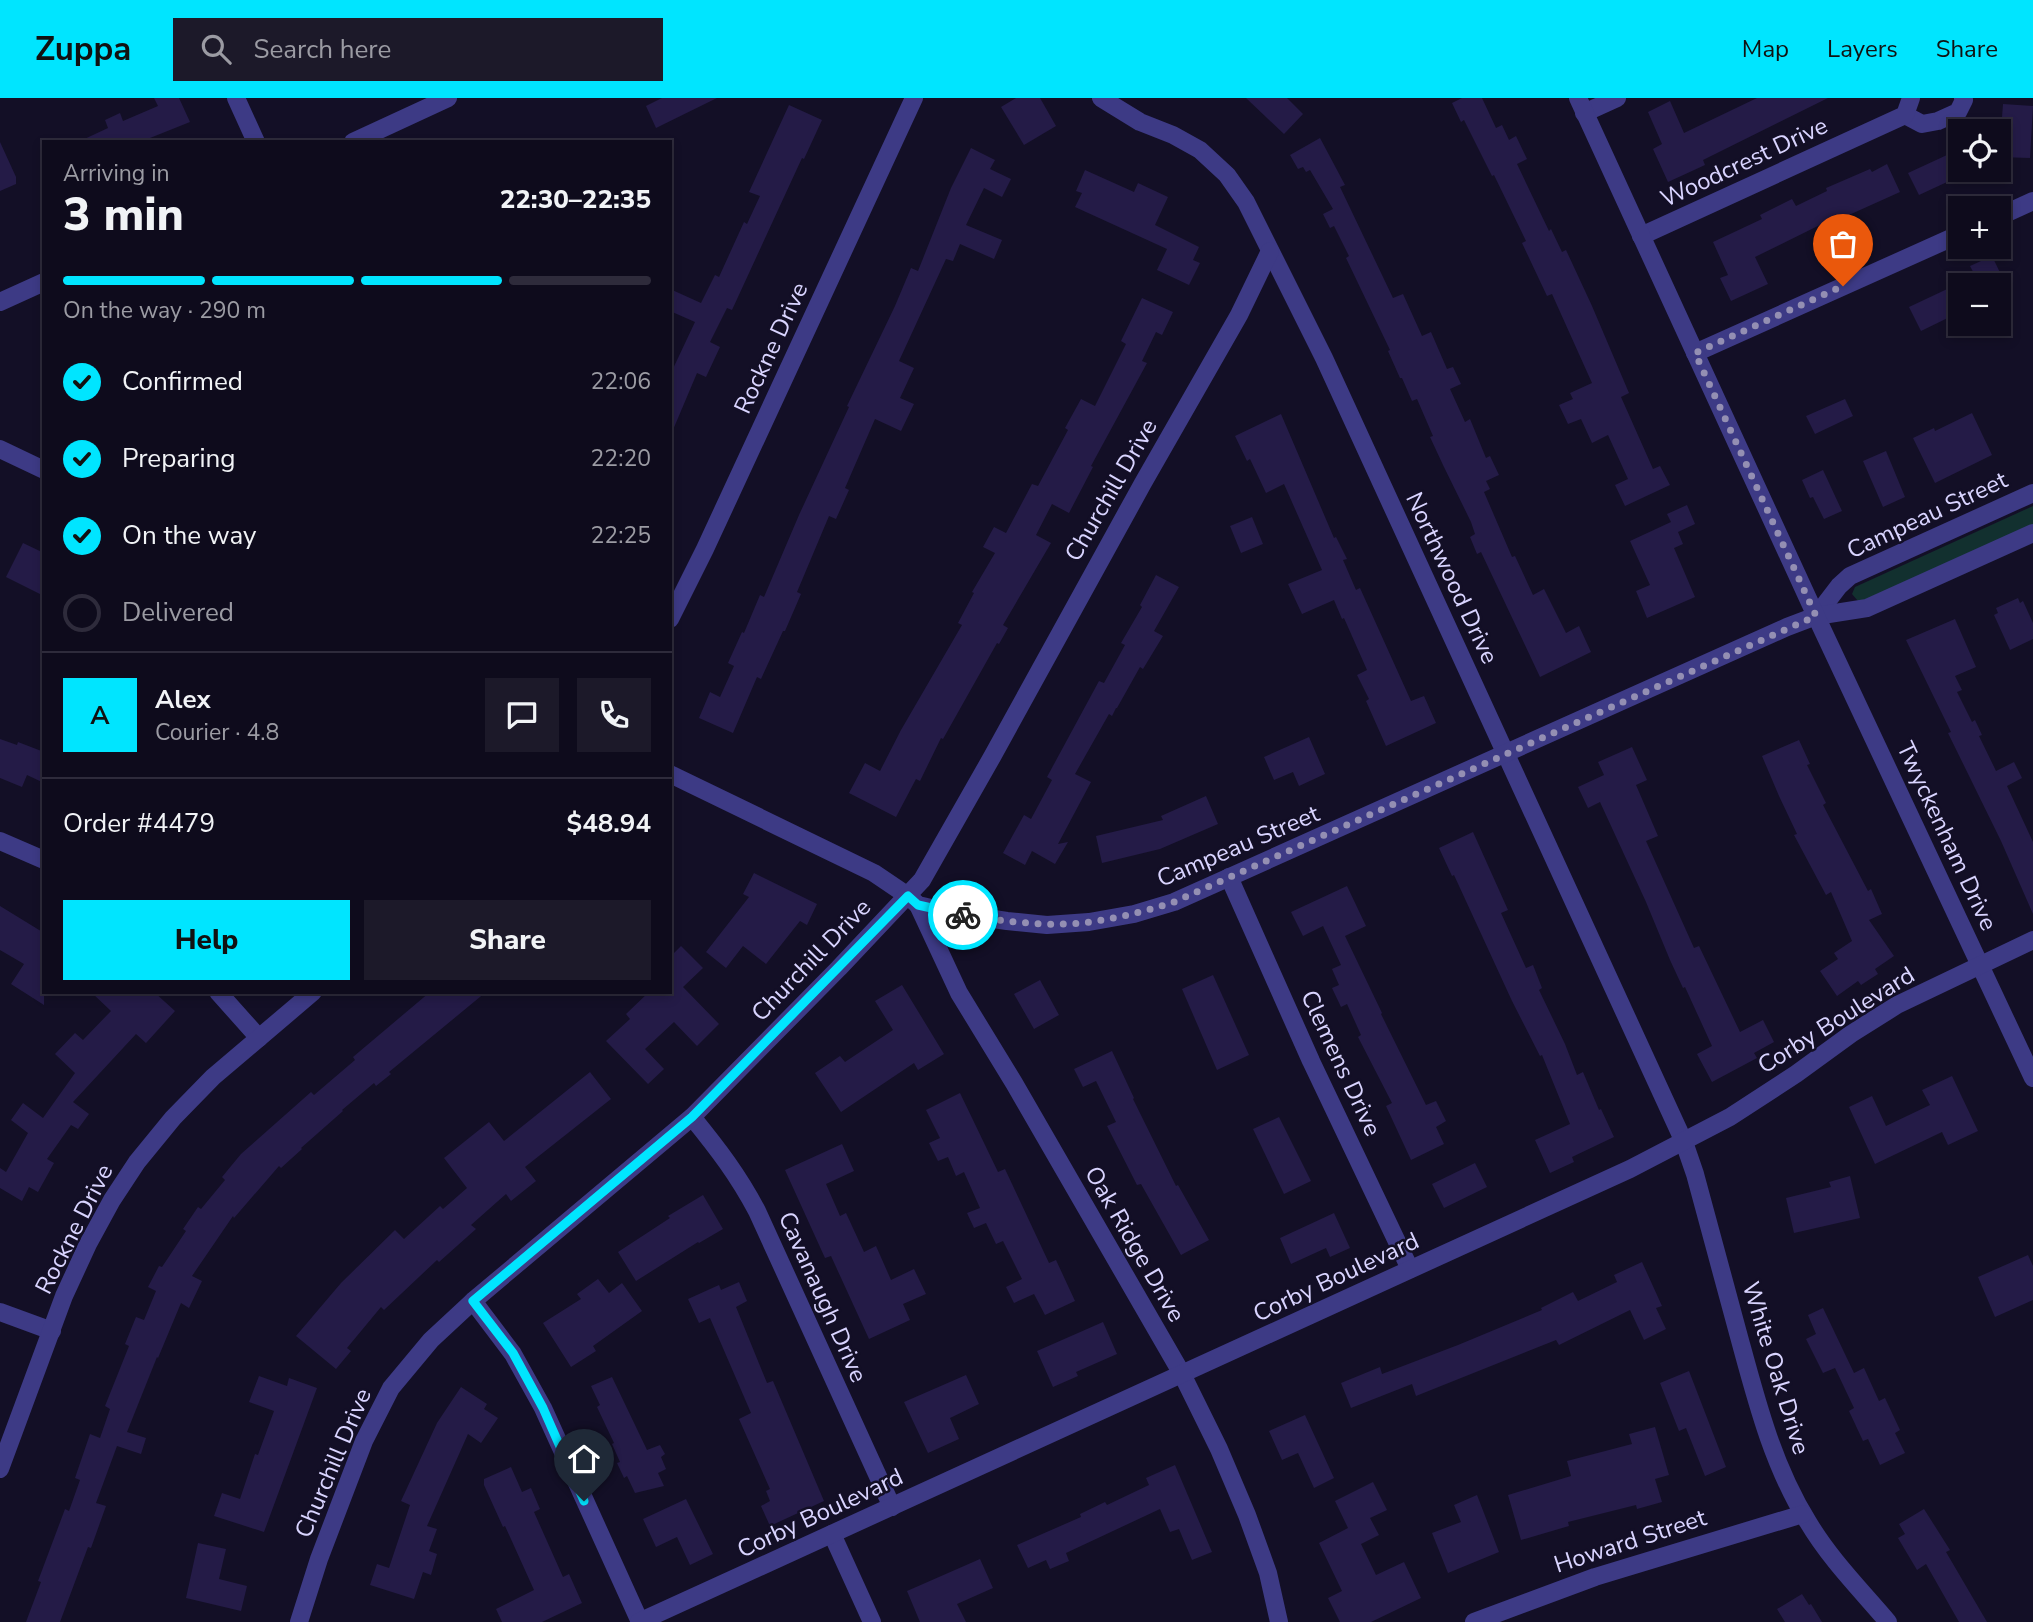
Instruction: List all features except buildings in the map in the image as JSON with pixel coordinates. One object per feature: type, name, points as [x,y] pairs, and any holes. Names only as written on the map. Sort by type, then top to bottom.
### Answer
[{"type":"street","points":[[236,98],[255,140]]},
{"type":"street","points":[[357,140],[448,98]]},
{"type":"street","name":"Rockne Drive","points":[[672,615],[914,98]]},
{"type":"street","name":"Northwood Drive","points":[[1101,98],[1140,122],[1173,135],[1200,150],[1227,175],[1246,202],[1324,358],[1684,1142]]},
{"type":"street","points":[[1581,105],[1617,98]]},
{"type":"street","name":"Woodcrest Drive","points":[[1641,236],[1908,106],[1922,124],[1938,121],[1958,112],[1963,98]]},
{"type":"street","name":"Twyckenham Drive","points":[[1581,105],[1816,616],[2033,1078]]},
{"type":"street","points":[[2011,210],[2033,201]]},
{"type":"street","points":[[1695,353],[1948,239]]},
{"type":"street","name":"Churchill Drive","points":[[299,1622],[319,1559],[364,1441],[391,1388],[431,1340],[473,1301],[692,1117],[913,900],[1129,506],[1238,316],[1270,251]]},
{"type":"street","points":[[0,302],[42,283]]},
{"type":"street","points":[[0,449],[42,469]]},
{"type":"street","name":"Campeau Street","points":[[1816,616],[1850,576],[2033,494]]},
{"type":"street","name":"Campeau Street","points":[[672,775],[874,873],[913,900],[953,913],[1047,925],[1089,922],[1134,914],[1164,905],[1229,877],[1816,616],[1867,608],[2033,533]]},
{"type":"street","points":[[0,841],[42,859]]},
{"type":"street","name":"Clemens Drive","points":[[1229,877],[1311,1061],[1410,1269]]},
{"type":"street","name":"Oak Ridge Drive","points":[[913,900],[959,993],[1182,1374],[1219,1449],[1247,1515],[1268,1573],[1279,1622]]},
{"type":"street","name":"Corby Boulevard","points":[[640,1622],[1630,1169],[1730,1117],[1897,1006],[2033,940]]},
{"type":"street","points":[[220,994],[258,1038]]},
{"type":"street","name":"Rockne Drive","points":[[0,1469],[64,1296],[112,1200],[137,1162],[173,1118],[205,1085],[311,994]]},
{"type":"street","name":"Cavanaugh Drive","points":[[692,1117],[740,1178],[757,1211],[892,1507]]},
{"type":"street","name":"White Oak Drive","points":[[1684,1142],[1760,1417],[1777,1463],[1804,1514],[1838,1564],[1888,1622]]},
{"type":"street","points":[[473,1301],[513,1353],[543,1408],[640,1622]]},
{"type":"street","points":[[0,1312],[52,1331]]},
{"type":"street","name":"Howard Street","points":[[1474,1622],[1595,1577],[1804,1514]]},
{"type":"street","points":[[832,1534],[872,1622]]},
{"type":"green space","points":[[2033,506],[2033,525],[1876,597],[1858,601],[1852,594],[1855,587]]},
{"type":"way so far","points":[[963,915],[1047,925],[1089,922],[1134,914],[1174,902],[1816,616],[1695,353],[1843,286]]},
{"type":"route","points":[[584,1501],[543,1408],[513,1353],[473,1301],[692,1117],[908,896],[918,905],[963,915]]}]
